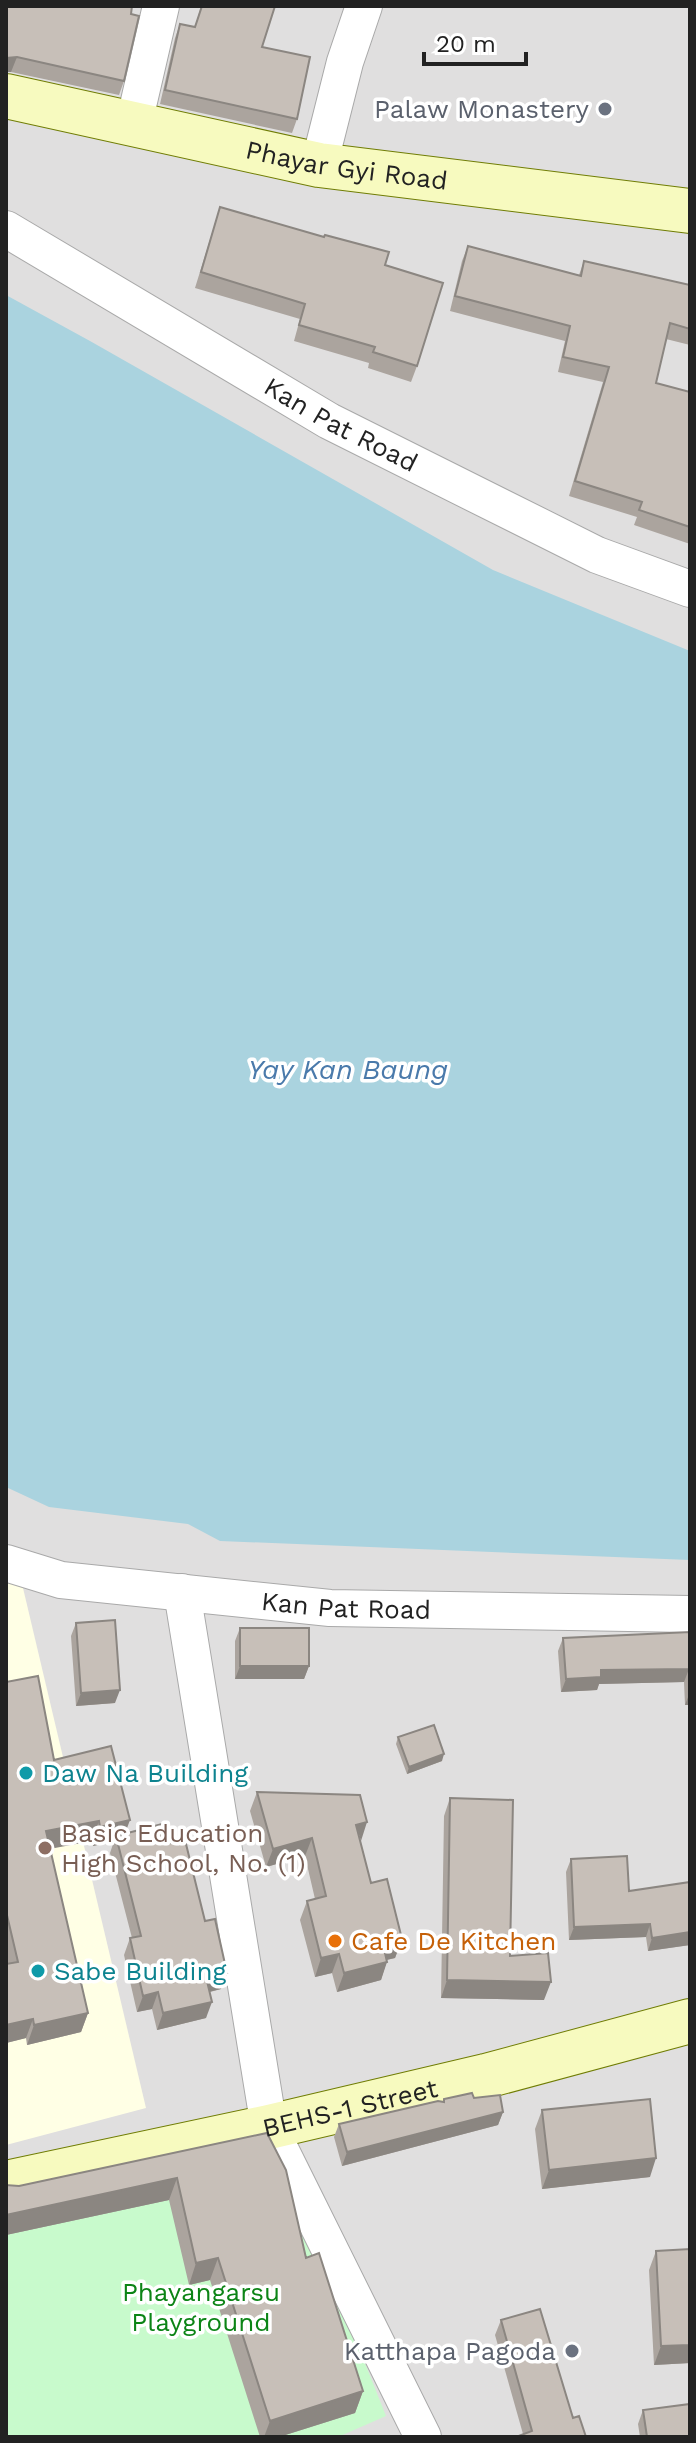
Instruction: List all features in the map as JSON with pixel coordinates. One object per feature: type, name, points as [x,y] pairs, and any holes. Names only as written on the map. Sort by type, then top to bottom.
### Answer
[{"type":"main road","name":"Phayar Gyi Road","points":[[6,96],[319,165],[690,211]]},
{"type":"main road","name":"BEHS-1 Street","points":[[6,2183],[269,2127],[486,2076],[690,2021]]},
{"type":"street","points":[[134,123],[161,6]]},
{"type":"street","points":[[319,165],[345,62],[364,6]]},
{"type":"street","name":"Kan Pat Road","points":[[6,229],[329,421],[597,555],[690,589]]},
{"type":"street","name":"Kan Pat Road","points":[[6,1563],[61,1580],[330,1608],[690,1614]]},
{"type":"street","points":[[182,1592],[269,2127],[411,2433]]},
{"type":"shaded area","points":[[6,6],[690,6],[690,2437],[6,2437]]},
{"type":"shaded area","name":"Basic Education High School, No. (1)","points":[[6,1580],[23,1588],[146,2108],[6,2145]]},
{"type":"green space","name":"Phayangarsu Playground","points":[[282,2154],[386,2416],[338,2437],[6,2437],[6,2219]]},
{"type":"water","name":"Yay Kan Baung","points":[[6,295],[493,570],[690,651],[690,1560],[220,1541],[188,1524],[49,1507],[6,1487]]},
{"type":"building","points":[[6,6],[132,6],[131,14],[139,16],[124,81],[17,57],[6,58]]},
{"type":"building","points":[[202,6],[275,6],[262,47],[310,57],[297,119],[165,90],[180,24],[195,27]]},
{"type":"building","points":[[220,207],[389,252],[385,265],[443,283],[417,366],[373,352],[375,347],[299,325],[305,304],[201,272]]},
{"type":"building","points":[[468,246],[581,276],[584,261],[690,285],[690,329],[670,323],[656,383],[690,392],[690,527],[639,510],[642,502],[575,481],[609,367],[563,357],[570,326],[455,296]]},
{"type":"building","points":[[115,1620],[120,1690],[81,1693],[76,1623]]},
{"type":"building","points":[[240,1628],[309,1628],[309,1666],[240,1666]]},
{"type":"building","points":[[690,1632],[690,1692],[689,1669],[601,1670],[601,1677],[566,1679],[563,1638]]},
{"type":"building","points":[[38,1676],[54,1760],[111,1746],[130,1820],[100,1827],[99,1821],[46,1831],[88,2013],[34,2025],[33,2019],[6,2025],[6,1964],[18,1962],[6,1911],[6,1682]]},
{"type":"building","points":[[434,1725],[444,1754],[409,1767],[398,1737]]},
{"type":"building","points":[[257,1792],[360,1795],[367,1822],[356,1825],[371,1883],[387,1879],[402,1939],[383,1944],[387,1962],[344,1973],[339,1954],[321,1958],[307,1901],[326,1896],[312,1838],[273,1849]]},
{"type":"building","points":[[450,1798],[513,1800],[510,1956],[548,1953],[551,1982],[447,1980]]},
{"type":"building","points":[[166,1823],[171,1843],[185,1840],[205,1921],[215,1919],[227,1973],[206,1977],[212,2002],[163,2013],[158,1992],[143,1996],[130,1938],[141,1936],[116,1836]]},
{"type":"building","points":[[627,1856],[629,1891],[690,1882],[690,1932],[652,1938],[650,1924],[574,1927],[571,1859]]},
{"type":"building","points":[[472,2093],[474,2098],[500,2095],[503,2112],[347,2152],[339,2124],[444,2102],[444,2099]]},
{"type":"building","points":[[650,2099],[656,2158],[549,2170],[542,2110]]},
{"type":"building","points":[[267,2133],[286,2170],[306,2258],[319,2253],[363,2391],[270,2421],[218,2258],[196,2263],[177,2178],[6,2215],[6,2185],[19,2186]]},
{"type":"building","points":[[690,2249],[690,2345],[661,2346],[656,2251]]},
{"type":"building","points":[[540,2309],[573,2418],[579,2416],[586,2437],[516,2437],[532,2431],[501,2320]]},
{"type":"building","points":[[690,2404],[690,2437],[647,2437],[643,2410]]},
{"type":"place","name":"Palaw Monastery","points":[[605,109]]},
{"type":"place","name":"Daw Na Building","points":[[26,1773]]},
{"type":"place","name":"Basic Education High School, No. (1)","points":[[45,1848]]},
{"type":"place","name":"Cafe De Kitchen","points":[[335,1941]]},
{"type":"place","name":"Sabe Building","points":[[38,1971]]},
{"type":"place","name":"Katthapa Pagoda","points":[[572,2351]]}]
